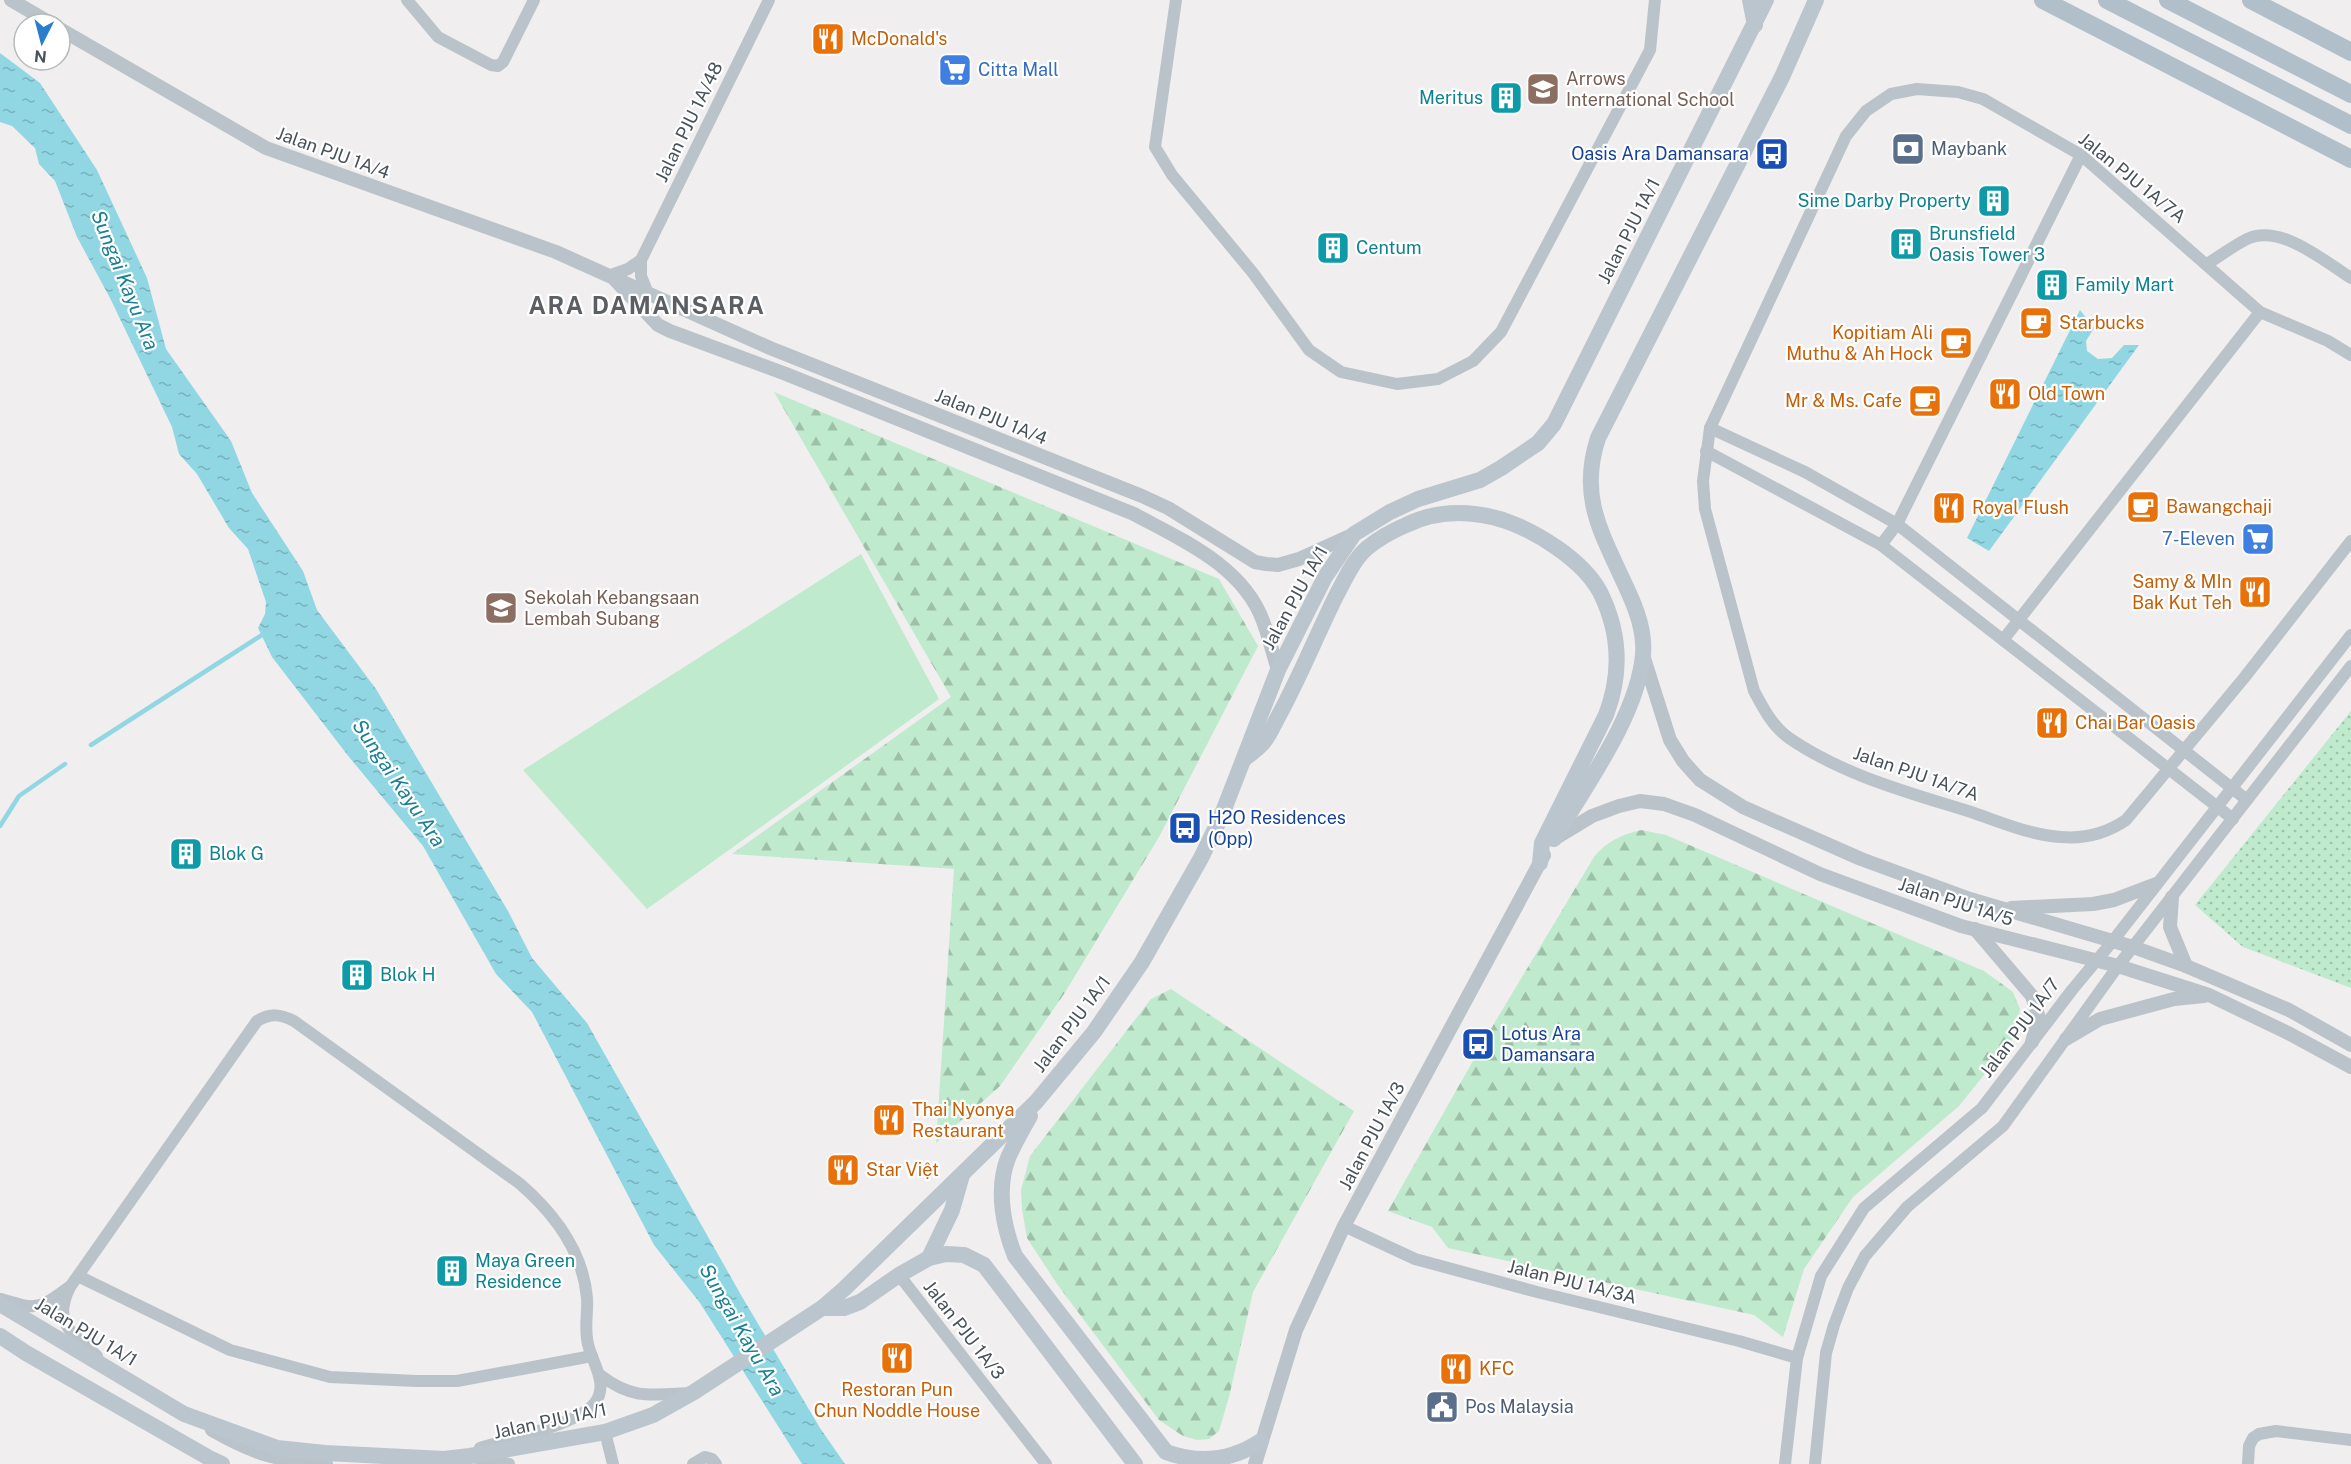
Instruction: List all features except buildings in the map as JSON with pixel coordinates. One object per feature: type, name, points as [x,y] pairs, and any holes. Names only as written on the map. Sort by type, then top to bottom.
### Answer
[{"type":"main road","points":[[1750,0],[1755,25]]},
{"type":"main road","name":"Jalan PJU 1A/1","points":[[0,1304],[184,1414],[278,1448],[437,1461],[604,1432],[653,1414],[694,1392],[819,1310],[858,1276],[1036,1102],[1094,1032],[1142,962],[1201,858],[1221,817],[1278,670],[1325,577],[1354,534],[1390,512],[1418,499],[1480,480],[1502,468],[1538,444],[1554,424],[1766,0]]},
{"type":"main road","points":[[1554,839],[1620,728],[1632,698],[1643,655],[1642,630],[1638,613],[1598,523],[1590,494],[1592,456],[1598,438],[1782,77],[1813,8],[1825,0]]},
{"type":"main road","points":[[2043,0],[2351,159]]},
{"type":"main road","points":[[2107,0],[2351,125]]},
{"type":"main road","points":[[2168,0],[2351,94]]},
{"type":"main road","points":[[2251,0],[2351,52]]},
{"type":"main road","points":[[1243,759],[1263,744],[1288,699],[1347,575],[1365,549],[1395,530],[1424,516],[1454,512],[1487,515],[1521,526],[1553,545],[1577,564],[1596,584],[1606,603],[1616,632],[1617,665],[1613,696],[1606,715],[1542,843],[1540,863]]},
{"type":"main road","points":[[1036,1102],[1008,1157],[1004,1173],[1003,1207],[1006,1233],[1015,1256],[1166,1452],[1179,1458],[1207,1462],[1228,1459],[1262,1441]]},
{"type":"main road","points":[[929,1258],[951,1210],[963,1173]]},
{"type":"main road","points":[[819,1310],[843,1308],[860,1302],[898,1275],[929,1258],[946,1254],[964,1255],[984,1265],[1135,1464]]},
{"type":"main road","points":[[0,1336],[66,1377],[222,1464]]},
{"type":"street","points":[[11,0],[32,12]]},
{"type":"street","points":[[407,0],[438,37],[491,65],[498,66],[503,62],[534,0]]},
{"type":"street","name":"Jalan PJU 1A/48","points":[[640,260],[770,0]]},
{"type":"street","points":[[1176,0],[1155,147],[1172,175],[1253,273],[1309,350],[1341,372],[1397,384],[1438,379],[1473,361],[1501,332],[1650,50],[1655,0]]},
{"type":"street","name":"Jalan PJU 1A/4","points":[[72,36],[266,148],[556,252],[770,348],[1142,496],[1168,508],[1255,562],[1278,564],[1299,560],[1354,534]]},
{"type":"street","name":"Jalan PJU 1A/7A","points":[[2351,355],[2328,341],[2260,312],[2081,155],[1983,99],[1958,92],[1917,89],[1891,94],[1866,111],[1846,136],[1710,428],[1703,482],[1705,509],[1754,691],[1768,716],[1787,737],[1833,763],[1882,784],[2036,833],[2063,838],[2102,833],[2126,820],[2185,751],[2351,541]]},
{"type":"street","points":[[1881,545],[1897,524],[2081,155]]},
{"type":"street","points":[[2207,264],[2249,238],[2274,236],[2292,240],[2351,278]]},
{"type":"street","points":[[610,275],[628,269],[640,260]]},
{"type":"street","points":[[640,260],[641,276],[647,291]]},
{"type":"street","name":"Jalan PJU 1A/4","points":[[610,275],[658,325],[670,331],[786,374],[1134,514],[1186,542],[1236,578],[1248,593],[1263,620],[1278,670]]},
{"type":"street","points":[[2002,640],[2260,312]]},
{"type":"street","points":[[1710,428],[1805,472],[1897,524],[2247,800]]},
{"type":"street","points":[[1706,450],[1881,545],[2233,819]]},
{"type":"street","points":[[1186,542],[1192,524]]},
{"type":"street","name":"Jalan PJU 1A/7","points":[[1785,1464],[1797,1358],[1821,1276],[1864,1208],[1982,1108],[2351,635]]},
{"type":"street","name":"Jalan PJU 1A/5","points":[[1643,655],[1670,740],[1683,761],[1709,787],[1743,807],[1861,859],[1970,899],[2133,947],[2186,966],[2289,1010],[2351,1045]]},
{"type":"street","points":[[1815,1464],[1827,1353],[1848,1288],[1865,1256],[1907,1207],[2002,1126],[2118,966],[2351,666]]},
{"type":"street","name":"Jalan PJU 1A/5","points":[[1554,839],[1593,816],[1618,806],[1640,801],[1664,804],[1695,814],[1820,874],[1975,929],[2097,960],[2209,995],[2288,1033],[2351,1067]]},
{"type":"street","name":"Jalan PJU 1A/3","points":[[1255,1464],[1296,1330],[1344,1226],[1554,839]]},
{"type":"street","points":[[2003,909],[2093,904],[2114,900],[2156,884]]},
{"type":"street","points":[[2172,897],[2170,927],[2186,966]]},
{"type":"street","points":[[1975,929],[2032,996],[2039,1018],[2032,1042]]},
{"type":"street","points":[[2066,1039],[2100,1018],[2174,999],[2209,995]]},
{"type":"street","points":[[115,1371],[67,1328],[62,1316],[63,1300],[78,1275],[257,1021],[267,1015],[281,1015],[294,1021],[534,1196],[567,1235],[576,1253],[587,1300],[586,1329],[592,1356],[600,1375],[600,1392],[594,1404],[576,1418],[437,1461]]},
{"type":"street","name":"Jalan PJU 1A/3A","points":[[1344,1226],[1415,1259],[1537,1292],[1739,1341],[1797,1358]]},
{"type":"street","points":[[78,1275],[230,1350],[330,1377],[457,1381],[592,1356]]},
{"type":"street","name":"Jalan PJU 1A/3","points":[[898,1275],[1046,1464]]},
{"type":"street","points":[[0,1299],[27,1307],[41,1306],[70,1287]]},
{"type":"street","points":[[600,1375],[626,1392],[652,1395],[694,1392]]},
{"type":"street","points":[[184,1414],[256,1453],[284,1460],[326,1464]]},
{"type":"street","points":[[2248,1464],[2249,1446],[2253,1438],[2267,1431],[2351,1440]]},
{"type":"street","points":[[604,1432],[613,1464]]},
{"type":"street","points":[[1246,1464],[1262,1441]]},
{"type":"street","points":[[470,1456],[509,1464]]},
{"type":"street","points":[[693,1464],[705,1457],[712,1459],[716,1464]]},
{"type":"green space","points":[[774,392],[1219,579],[1258,646],[1159,837],[1064,994],[1000,1086],[936,1143],[954,869],[732,854],[951,697]]},
{"type":"green space","points":[[861,554],[939,699],[647,909],[523,770]]},
{"type":"green space","points":[[2351,711],[2351,988],[2243,947],[2195,905]]},
{"type":"green space","points":[[1641,830],[1666,835],[1984,971],[2013,992],[2020,1009],[2016,1035],[1959,1106],[1853,1197],[1804,1269],[1783,1337],[1754,1315],[1448,1248],[1432,1227],[1388,1211],[1495,1022],[1594,857],[1615,839]]},
{"type":"green space","points":[[1171,989],[1354,1111],[1253,1292],[1219,1431],[1209,1439],[1197,1440],[1183,1436],[1159,1420],[1057,1284],[1027,1238],[1022,1209],[1021,1190],[1030,1156],[1151,999]]},
{"type":"water","name":"Sungai Kayu Ara","points":[[0,53],[12,62],[12,72],[25,72],[40,83],[97,170],[147,278],[166,349],[231,441],[252,493],[303,571],[317,610],[376,689],[508,911],[532,958],[587,1023],[741,1295],[820,1428],[845,1464],[802,1464],[700,1303],[654,1245],[532,1012],[496,974],[423,846],[349,757],[272,657],[258,628],[265,614],[266,602],[248,549],[229,528],[197,474],[179,454],[172,427],[110,298],[77,237],[55,181],[39,164],[35,148],[12,126],[0,122]]},
{"type":"water","points":[[2080,310],[2094,328],[2086,341],[2087,351],[2098,359],[2112,358],[2124,345],[2139,345],[1989,551],[1967,538]]},
{"type":"waterway","points":[[91,745],[265,633]]},
{"type":"waterway","points":[[0,826],[19,796],[65,764]]},
{"type":"place","name":"McDonald's","points":[[828,39]]},
{"type":"place","name":"Citta Mall","points":[[955,70]]},
{"type":"place","name":"Arrows International School","points":[[1543,89]]},
{"type":"place","name":"Meritus","points":[[1506,98]]},
{"type":"place","name":"Maybank","points":[[1908,149]]},
{"type":"place","name":"Oasis Ara Damansara","points":[[1772,154]]},
{"type":"place","name":"Sime Darby Property","points":[[1994,201]]},
{"type":"place","name":"Brunsfield Oasis Tower 3","points":[[1906,244]]},
{"type":"place","name":"Centum","points":[[1333,248]]},
{"type":"place","name":"Family Mart","points":[[2052,285]]},
{"type":"place","name":"Starbucks","points":[[2036,323]]},
{"type":"place","name":"Kopitiam Ali Muthu & Ah Hock","points":[[1956,343]]},
{"type":"place","name":"Old Town","points":[[2005,394]]},
{"type":"place","name":"Mr & Ms. Cafe","points":[[1925,401]]},
{"type":"place","name":"Bawangchaji","points":[[2143,507]]},
{"type":"place","name":"Royal Flush","points":[[1949,508]]},
{"type":"place","name":"7-Eleven","points":[[2258,539]]},
{"type":"place","name":"Samy & MIn Bak Kut Teh","points":[[2255,592]]},
{"type":"place","name":"Sekolah Kebangsaan Lembah Subang","points":[[501,608]]},
{"type":"place","name":"Chai Bar Oasis","points":[[2052,723]]},
{"type":"place","name":"H2O Residences (Opp)","points":[[1185,828]]},
{"type":"place","name":"Blok G","points":[[186,854]]},
{"type":"place","name":"Blok H","points":[[357,975]]},
{"type":"place","name":"Lotus Ara Damansara","points":[[1478,1044]]},
{"type":"place","name":"Thai Nyonya Restaurant","points":[[889,1120]]},
{"type":"place","name":"Star Việt","points":[[843,1170]]},
{"type":"place","name":"Maya Green Residence","points":[[452,1271]]},
{"type":"place","name":"Restoran Pun Chun Noddle House","points":[[897,1358]]},
{"type":"place","name":"KFC","points":[[1456,1369]]},
{"type":"place","name":"Pos Malaysia","points":[[1442,1407]]},
{"type":"district","name":"ARA DAMANSARA","points":[[647,306]]}]
